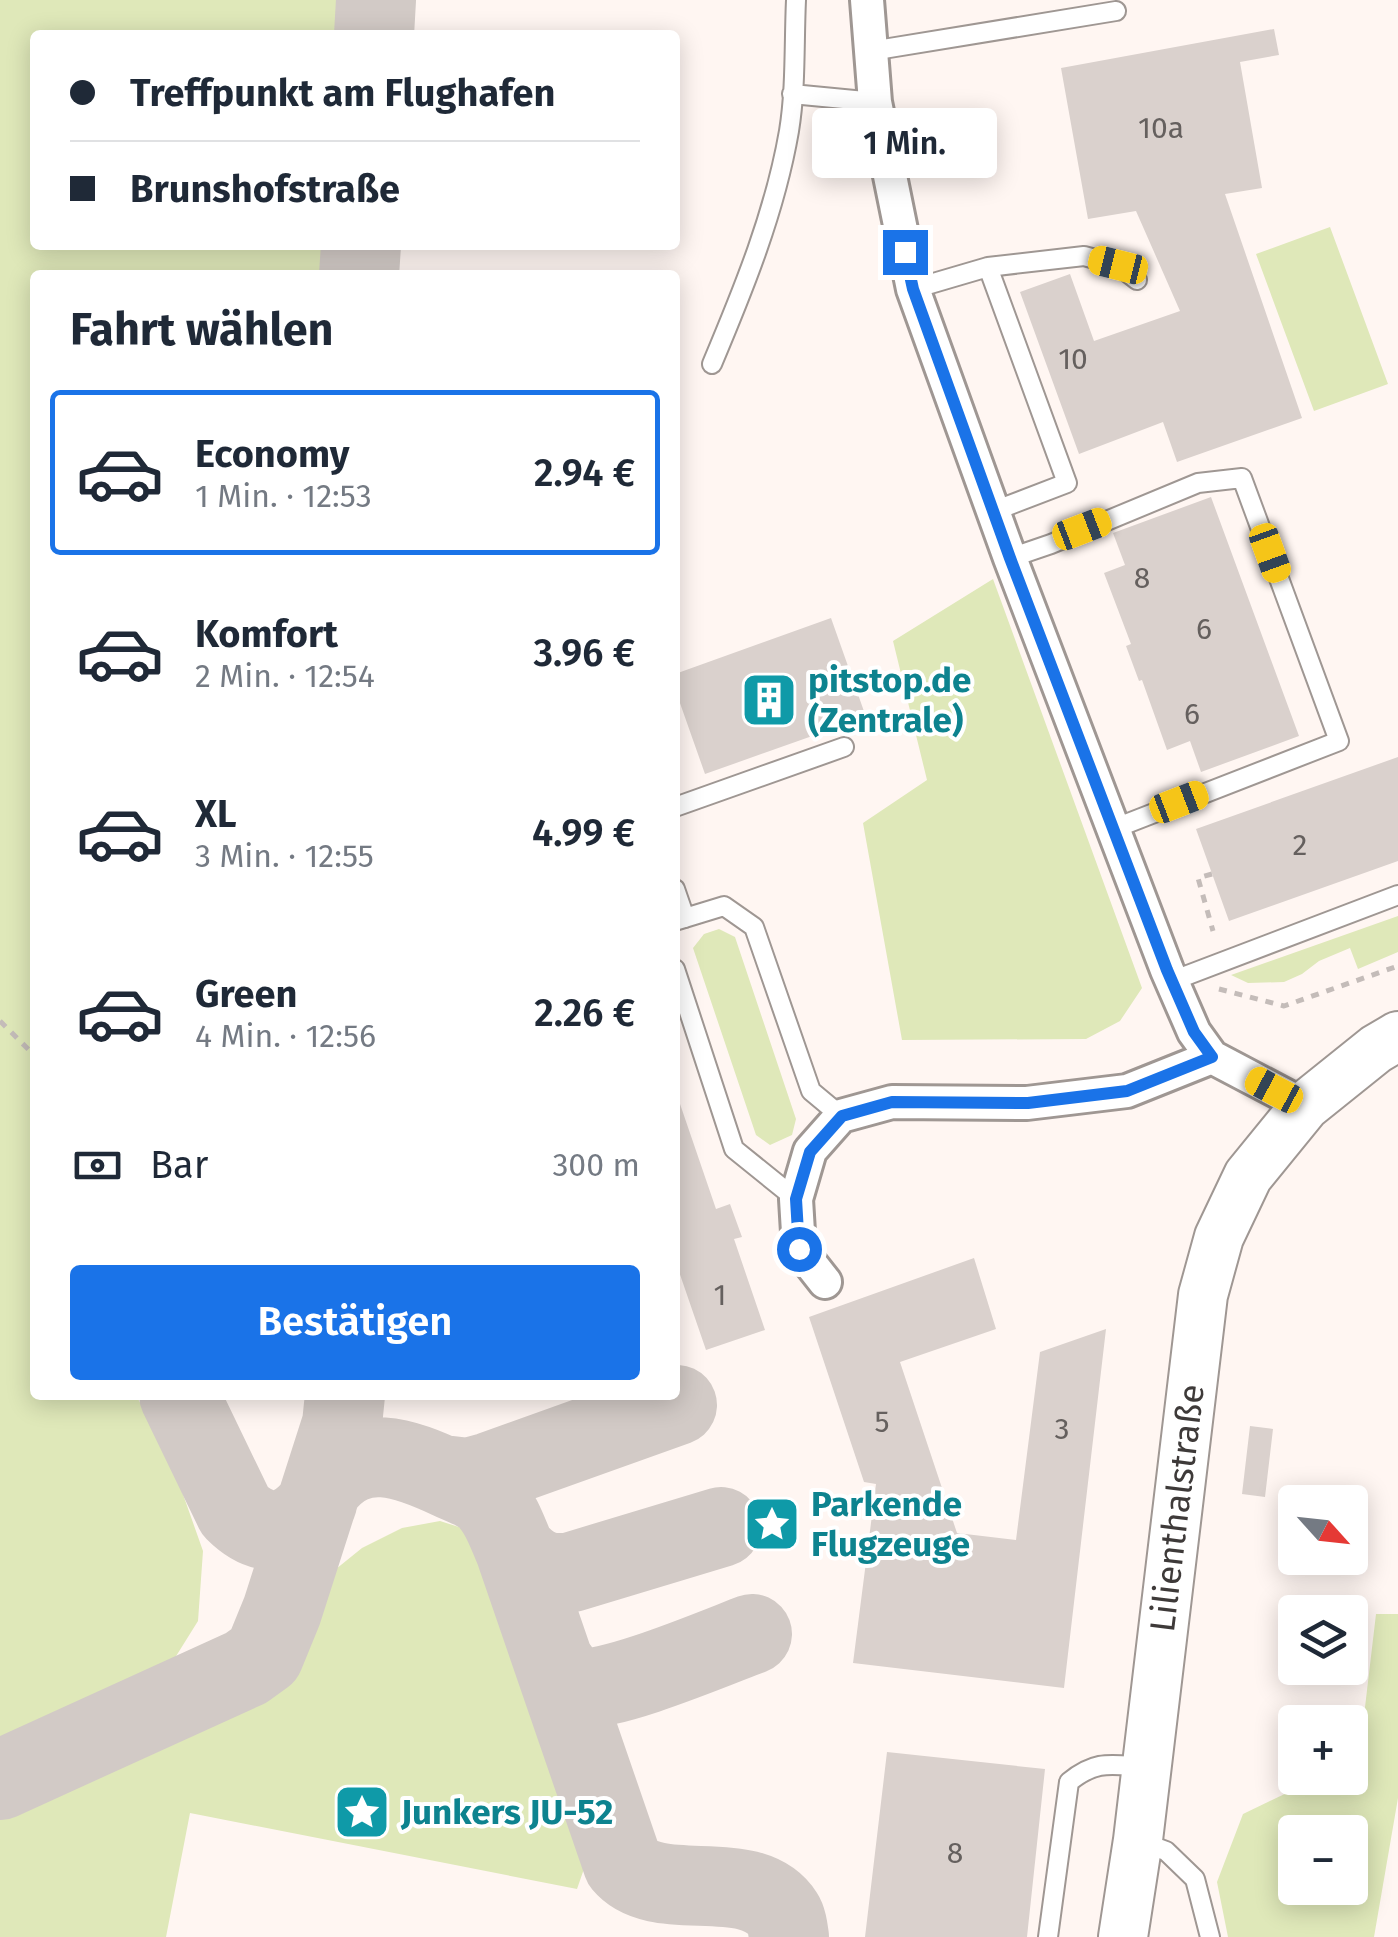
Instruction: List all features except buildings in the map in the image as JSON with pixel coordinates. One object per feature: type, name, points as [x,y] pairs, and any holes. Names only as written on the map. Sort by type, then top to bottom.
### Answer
[{"type":"main road","name":"Lilienthalstraße","points":[[1123,1937],[1203,1295],[1220,1237],[1248,1176],[1305,1106],[1398,1036]]},
{"type":"street","points":[[867,0],[875,102],[913,289],[1010,558],[1172,981],[1194,1032],[1212,1057],[1305,1106]]},
{"type":"street","points":[[825,1282],[799,1249],[796,1199],[810,1152],[842,1116],[892,1102],[1028,1103],[1127,1091],[1212,1057]]},
{"type":"lane","points":[[712,364],[769,218],[789,129],[796,0]]},
{"type":"lane","points":[[871,52],[1116,11]]},
{"type":"lane","points":[[792,94],[875,102]]},
{"type":"lane","points":[[913,289],[988,267],[1084,256],[1118,265],[1137,280]]},
{"type":"lane","points":[[988,267],[1067,484],[994,511]]},
{"type":"lane","points":[[1010,558],[1198,483],[1242,478],[1340,741],[1113,828]]},
{"type":"lane","points":[[680,804],[844,747]]},
{"type":"lane","points":[[1172,981],[1398,894]]},
{"type":"lane","points":[[680,920],[724,906],[754,927],[812,1091],[842,1116]]},
{"type":"lane","points":[[680,984],[734,1149],[796,1199]]},
{"type":"lane","points":[[1048,1937],[1070,1782],[1086,1768],[1106,1764],[1146,1768]]},
{"type":"lane","points":[[1138,1840],[1166,1850],[1196,1879],[1210,1937]]},
{"type":"path","points":[[1212,874],[1198,878],[1213,931]]},
{"type":"path","points":[[1172,981],[1235,991],[1284,1006],[1398,966]]},
{"type":"path","points":[[0,1022],[30,1051]]},
{"type":"green space","points":[[0,0],[348,0],[346,30],[30,30],[30,250],[333,250],[331,270],[30,270],[30,1400],[139,1400],[173,1466],[203,1551],[198,1621],[173,1661],[0,1740]]},
{"type":"green space","points":[[1330,227],[1388,384],[1314,411],[1256,254]]},
{"type":"green space","points":[[993,579],[1142,988],[1120,1021],[1086,1039],[902,1040],[863,823],[927,780],[893,641]]},
{"type":"green space","points":[[1398,916],[1398,952],[1358,969],[1350,948],[1284,982],[1248,983],[1231,975]]},
{"type":"green space","points":[[719,929],[735,937],[796,1119],[792,1135],[770,1145],[756,1135],[693,948],[704,934]]},
{"type":"green space","points":[[440,1521],[462,1528],[483,1544],[585,1847],[586,1863],[577,1889],[190,1813],[166,1937],[0,1937],[0,1820],[271,1694],[286,1681],[297,1663],[318,1597],[336,1569],[362,1548],[402,1528]]},
{"type":"green space","points":[[1376,1614],[1398,1614],[1398,1798],[1374,1937],[1228,1937],[1217,1882],[1243,1814],[1283,1795],[1368,1795],[1365,1705]]},
{"type":"taxiway","points":[[374,30],[376,0]]},
{"type":"taxiway","points":[[359,270],[361,250]]},
{"type":"taxiway","points":[[181,1400],[235,1511],[246,1520],[278,1530],[299,1522],[317,1503]]},
{"type":"taxiway","points":[[0,1780],[246,1668],[264,1655],[342,1424],[344,1400]]},
{"type":"taxiway","points":[[442,1475],[468,1478],[490,1472],[677,1405]]},
{"type":"taxiway","points":[[323,1486],[352,1463],[383,1457],[433,1471],[486,1498],[515,1550],[623,1864],[639,1876],[658,1882],[728,1887],[768,1899],[784,1916],[789,1937]]},
{"type":"taxiway","points":[[515,1550],[540,1570],[572,1572],[721,1527]]},
{"type":"taxiway","points":[[557,1667],[573,1684],[594,1687],[638,1676],[752,1634]]},
{"type":"place","name":"pitstop.de (Zentrale)","points":[[769,700]]},
{"type":"place","name":"Parkende Flugzeuge","points":[[772,1524]]},
{"type":"place","name":"Junkers JU-52","points":[[362,1812]]},
{"type":"route","points":[[799,1249],[796,1199],[810,1152],[842,1116],[892,1102],[1028,1103],[1127,1091],[1212,1057],[1194,1032],[1167,970],[1010,558],[913,289],[905,252]]}]
